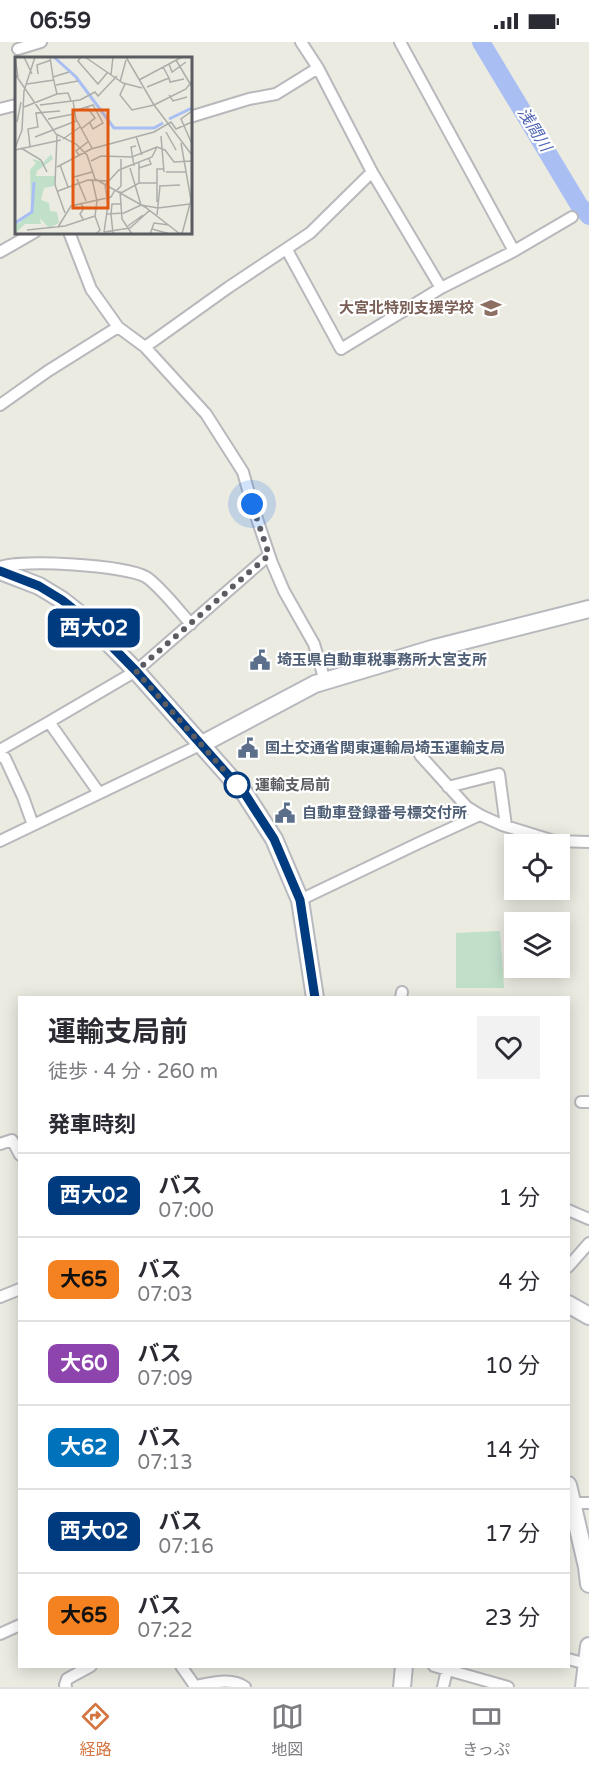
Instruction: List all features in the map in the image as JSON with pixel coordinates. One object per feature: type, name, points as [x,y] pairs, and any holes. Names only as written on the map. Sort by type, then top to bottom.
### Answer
[{"type":"main road","points":[[0,569],[39,586],[81,615],[136,671],[245,794],[263,820],[300,900],[315,996]]},
{"type":"main road","points":[[202,744],[306,688],[325,681],[435,648],[589,609]]},
{"type":"main road","points":[[570,1305],[589,1316]]},
{"type":"main road","points":[[575,1498],[589,1584]]},
{"type":"main road","points":[[584,1687],[589,1646]]},
{"type":"main road","points":[[402,1687],[404,1668]]},
{"type":"street","points":[[18,50],[41,42]]},
{"type":"street","points":[[300,42],[318,69],[372,172],[441,288]]},
{"type":"street","points":[[400,42],[514,251]]},
{"type":"street","points":[[192,116],[249,99],[276,94],[318,69]]},
{"type":"street","points":[[0,109],[15,105]]},
{"type":"street","points":[[145,347],[310,233],[372,172]]},
{"type":"street","points":[[286,250],[340,349],[441,288],[514,251],[572,217]]},
{"type":"street","points":[[0,252],[31,234]]},
{"type":"street","points":[[70,234],[90,289],[118,327],[145,347],[206,414],[243,472],[269,555],[284,591],[314,644],[325,681]]},
{"type":"street","points":[[0,405],[48,371],[118,327]]},
{"type":"street","points":[[0,750],[136,671],[269,555]]},
{"type":"street","points":[[0,569],[14,564],[83,565],[123,570],[144,576],[190,624]]},
{"type":"street","points":[[49,722],[99,793]]},
{"type":"street","points":[[0,841],[202,744]]},
{"type":"street","points":[[420,755],[467,807],[480,815],[554,841],[589,842]]},
{"type":"street","points":[[0,756],[5,758],[12,770],[33,825]]},
{"type":"street","points":[[448,787],[499,774],[506,826]]},
{"type":"street","points":[[300,900],[480,815]]},
{"type":"street","points":[[0,1144],[12,1140],[18,1151]]},
{"type":"street","points":[[570,1211],[589,1219]]},
{"type":"street","points":[[570,1265],[589,1243]]},
{"type":"street","points":[[0,1297],[18,1290]]},
{"type":"street","points":[[0,1635],[18,1626]]},
{"type":"street","points":[[570,1660],[587,1665]]},
{"type":"street","points":[[66,1687],[68,1679],[87,1668]]},
{"type":"street","points":[[183,1668],[195,1686],[234,1682],[245,1687]]},
{"type":"street","points":[[440,1668],[483,1684],[508,1687]]},
{"type":"street","points":[[443,1687],[447,1670]]},
{"type":"green space","points":[[500,931],[504,988],[456,988],[456,933]]},
{"type":"waterway","name":"浅間川","points":[[481,42],[579,205],[589,216]]},
{"type":"bus line","name":"西大02","points":[[0,571],[39,586],[81,615],[136,671],[245,794],[274,839],[300,900],[315,996]]},
{"type":"place","name":"大宮北特別支援学校","points":[[491,308]]},
{"type":"place","name":"埼玉県自動車税事務所大宮支所","points":[[260,660]]},
{"type":"place","name":"国土交通省関東運輸局埼玉運輸支局","points":[[248,748]]},
{"type":"place","name":"運輸支局前","points":[[237,785]]},
{"type":"place","name":"自動車登録番号標交付所","points":[[285,813]]},
{"type":"route","points":[[237,785],[136,671],[269,555],[252,504]]}]
